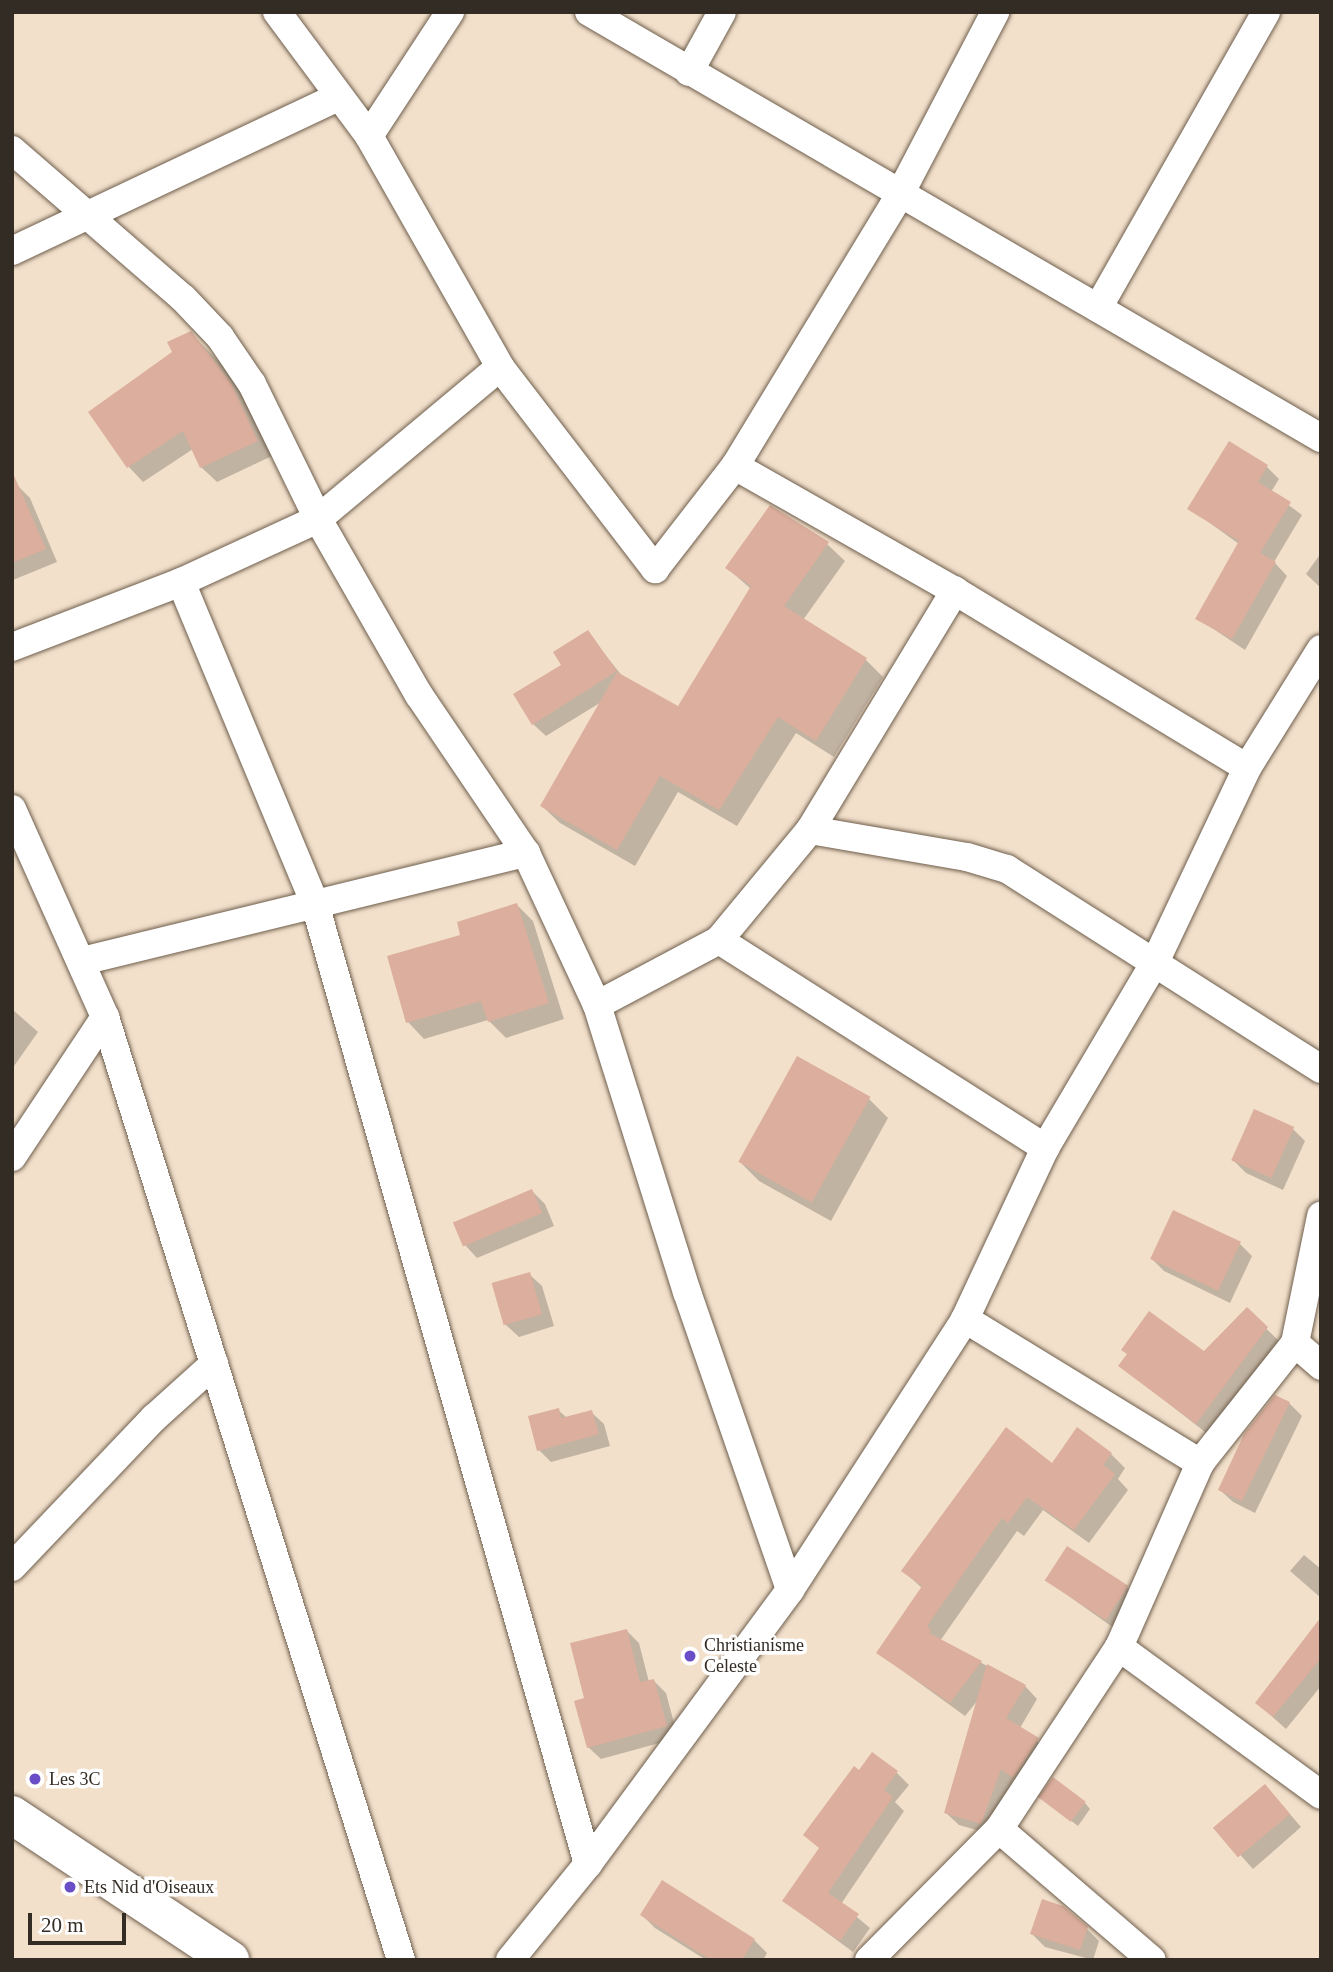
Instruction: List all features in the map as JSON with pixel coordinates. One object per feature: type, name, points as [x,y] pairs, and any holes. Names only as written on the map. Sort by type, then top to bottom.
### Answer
[{"type":"main road","points":[[12,1815],[230,1960]]},
{"type":"street","points":[[277,12],[369,136],[500,367],[654,569],[735,466],[899,196],[995,12]]},
{"type":"street","points":[[369,136],[450,12]]},
{"type":"street","points":[[589,12],[899,196],[1321,438]]},
{"type":"street","points":[[689,72],[722,12]]},
{"type":"street","points":[[1098,308],[1266,12]]},
{"type":"street","points":[[12,251],[338,97]]},
{"type":"street","points":[[12,150],[90,216],[220,337],[252,384],[318,519],[419,695],[526,853],[597,1005],[687,1292],[790,1590]]},
{"type":"street","points":[[12,647],[181,582],[318,519],[500,367]]},
{"type":"street","points":[[735,466],[955,591],[1247,768]]},
{"type":"street","points":[[181,582],[315,904],[588,1864]]},
{"type":"street","points":[[597,1005],[719,940],[810,830],[955,591]]},
{"type":"street","points":[[510,1960],[588,1864],[790,1590],[965,1318],[1045,1149],[1156,960],[1247,768],[1321,649]]},
{"type":"street","points":[[12,810],[105,1017],[401,1960]]},
{"type":"street","points":[[810,830],[967,857],[1007,869],[1156,960],[1321,1069]]},
{"type":"street","points":[[82,961],[526,853]]},
{"type":"street","points":[[719,940],[1045,1149]]},
{"type":"street","points":[[12,1157],[105,1017]]},
{"type":"street","points":[[869,1960],[999,1829],[1119,1647],[1200,1463],[1295,1343],[1321,1216]]},
{"type":"street","points":[[965,1318],[1200,1463]]},
{"type":"street","points":[[1295,1343],[1321,1366]]},
{"type":"street","points":[[12,1567],[154,1418],[214,1364]]},
{"type":"street","points":[[1119,1647],[1321,1795]]},
{"type":"street","points":[[999,1829],[1152,1960]]},
{"type":"building","points":[[191,331],[231,383],[258,441],[200,468],[183,431],[127,468],[88,412],[172,352],[167,342]]},
{"type":"building","points":[[1229,441],[1268,465],[1258,482],[1291,502],[1260,553],[1276,562],[1232,639],[1195,619],[1239,541],[1187,509]]},
{"type":"building","points":[[12,471],[46,549],[12,563]]},
{"type":"building","points":[[770,505],[829,542],[784,606],[867,658],[816,741],[778,717],[719,810],[660,776],[617,850],[540,806],[617,672],[678,706],[751,586],[725,568]]},
{"type":"building","points":[[588,630],[617,671],[532,725],[513,694],[561,665],[553,652]]},
{"type":"building","points":[[517,903],[549,1003],[488,1022],[481,1001],[406,1023],[387,956],[460,935],[457,922]]},
{"type":"building","points":[[797,1056],[870,1097],[812,1203],[738,1162]]},
{"type":"building","points":[[1254,1109],[1294,1127],[1271,1178],[1231,1160]]},
{"type":"building","points":[[532,1189],[542,1213],[463,1247],[453,1223]]},
{"type":"building","points":[[1173,1210],[1241,1242],[1218,1291],[1150,1259]]},
{"type":"building","points":[[530,1272],[542,1314],[504,1325],[492,1283]]},
{"type":"building","points":[[1247,1307],[1268,1327],[1196,1424],[1118,1366],[1127,1354],[1121,1350],[1149,1311],[1204,1351]]},
{"type":"building","points":[[1275,1395],[1290,1402],[1242,1501],[1218,1490],[1244,1434]]},
{"type":"building","points":[[559,1408],[561,1418],[592,1410],[599,1434],[537,1451],[528,1416]]},
{"type":"building","points":[[1006,1427],[1052,1463],[1077,1427],[1112,1453],[1103,1465],[1115,1474],[1074,1530],[1027,1497],[1008,1523],[1002,1518],[927,1626],[931,1630],[929,1633],[982,1661],[950,1703],[876,1653],[922,1586],[901,1571]]},
{"type":"building","points":[[1067,1546],[1128,1586],[1106,1620],[1045,1580]]},
{"type":"building","points":[[1321,1617],[1321,1658],[1273,1717],[1255,1703]]},
{"type":"building","points":[[627,1629],[640,1682],[654,1679],[667,1726],[587,1748],[574,1701],[584,1698],[570,1643]]},
{"type":"building","points":[[987,1664],[1026,1685],[1006,1718],[1039,1738],[1013,1778],[1001,1769],[981,1824],[944,1813]]},
{"type":"building","points":[[872,1752],[898,1771],[884,1790],[893,1797],[828,1893],[859,1914],[840,1941],[782,1901],[819,1848],[803,1835],[854,1766],[859,1770]]},
{"type":"building","points":[[1053,1777],[1086,1802],[1071,1822],[1038,1797]]},
{"type":"building","points":[[1265,1784],[1290,1814],[1238,1858],[1213,1828]]},
{"type":"building","points":[[662,1880],[755,1939],[742,1960],[711,1960],[640,1915]]},
{"type":"building","points":[[1042,1899],[1063,1906],[1088,1927],[1080,1950],[1030,1934]]},
{"type":"place","name":"Christianisme Celeste","points":[[690,1656]]},
{"type":"place","name":"Les 3C","points":[[35,1779]]},
{"type":"place","name":"Ets Nid d'Oiseaux","points":[[70,1887]]}]
